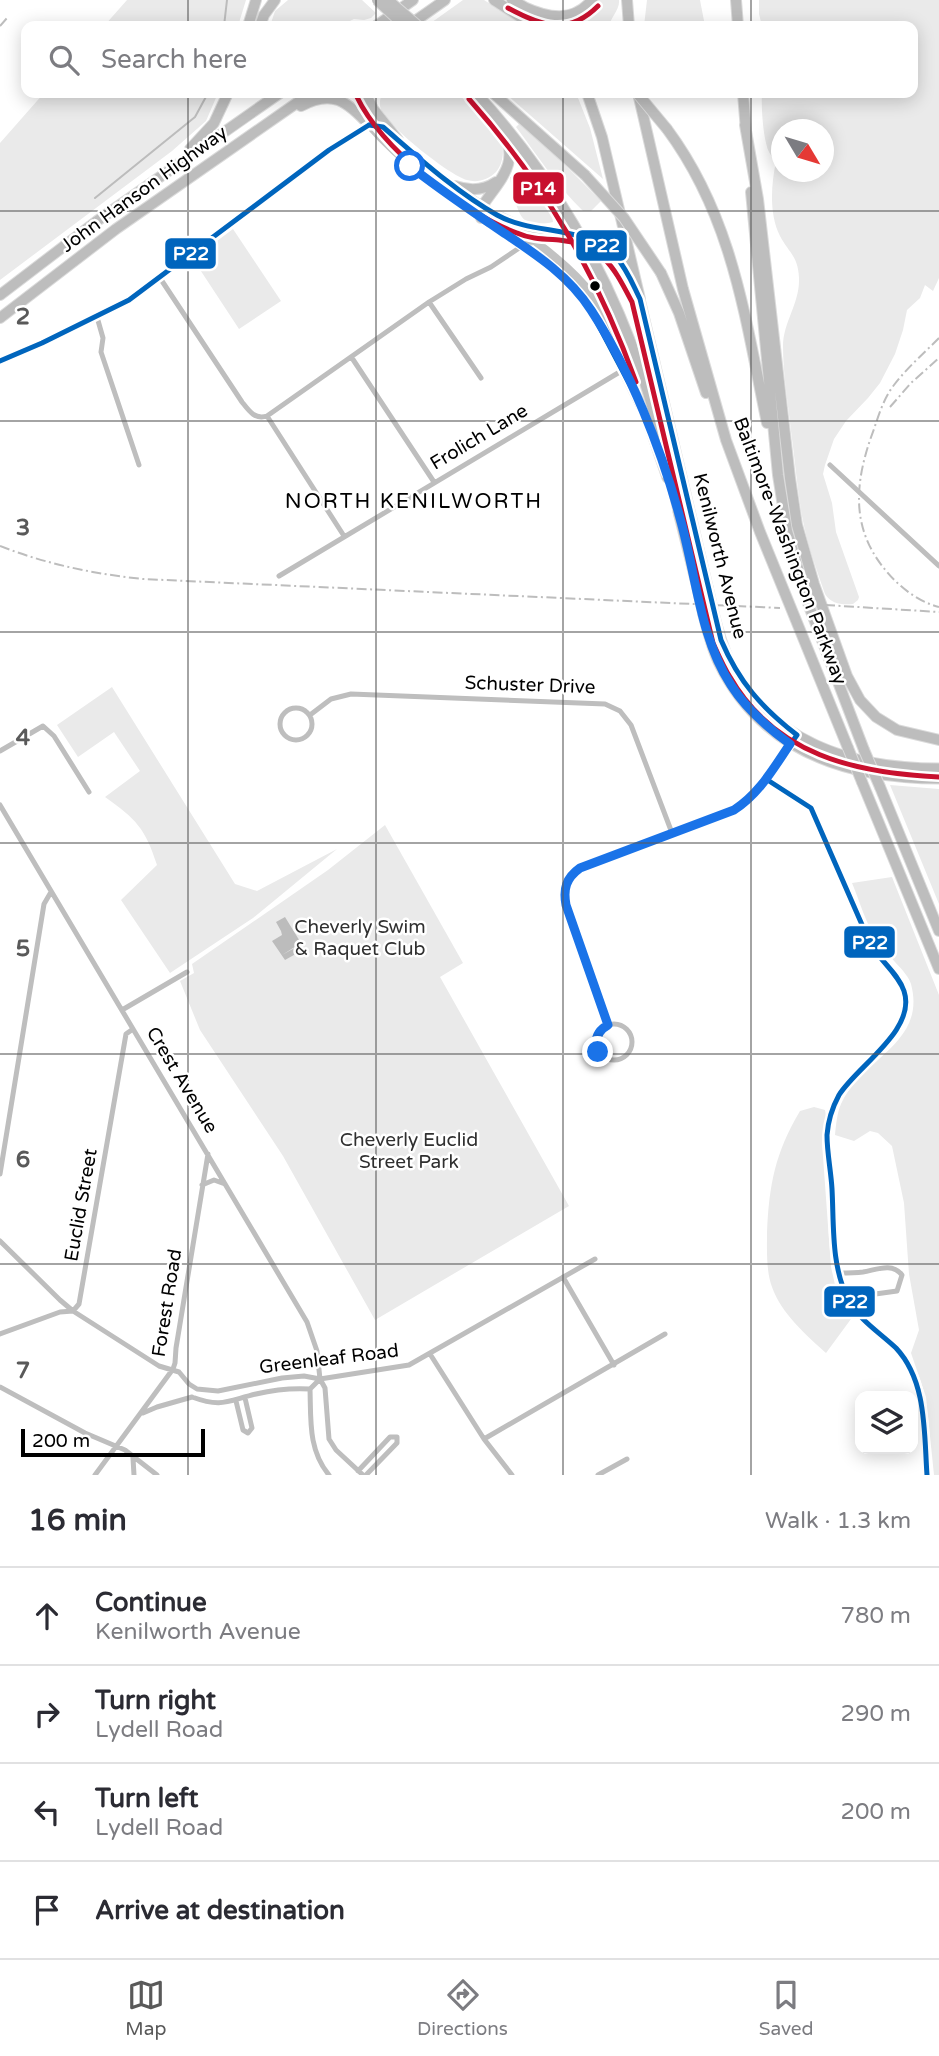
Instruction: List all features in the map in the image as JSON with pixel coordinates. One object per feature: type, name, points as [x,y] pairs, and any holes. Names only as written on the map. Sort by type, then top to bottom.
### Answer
[{"type":"highway","points":[[250,21],[256,0]]},
{"type":"highway","points":[[262,21],[275,0]]},
{"type":"highway","points":[[376,0],[403,21]]},
{"type":"highway","points":[[388,0],[405,21]]},
{"type":"highway","points":[[383,21],[413,0]]},
{"type":"highway","points":[[416,21],[445,0]]},
{"type":"highway","points":[[494,0],[526,21]]},
{"type":"highway","points":[[512,0],[547,21]]},
{"type":"highway","points":[[524,7],[542,14],[564,17],[581,11],[592,0]]},
{"type":"highway","points":[[627,0],[629,21]]},
{"type":"highway","points":[[736,0],[738,21]]},
{"type":"highway","points":[[150,183],[205,135],[226,98]]},
{"type":"highway","name":"John Hanson Highway","points":[[0,295],[79,234],[273,98]]},
{"type":"highway","name":"John Hanson Highway","points":[[0,318],[108,236],[304,98]]},
{"type":"highway","points":[[263,126],[311,101],[327,98],[349,104],[369,125],[372,117],[366,98]]},
{"type":"highway","points":[[366,98],[398,140]]},
{"type":"highway","points":[[480,98],[530,157],[580,234],[611,297],[642,372],[662,439],[680,517]]},
{"type":"highway","points":[[499,98],[585,175],[624,218],[661,273],[679,313],[704,389],[726,440]]},
{"type":"highway","points":[[589,98],[602,137],[640,299]]},
{"type":"highway","name":"Baltimore-Washington Parkway","points":[[638,98],[683,289],[726,440],[760,532],[939,969]]},
{"type":"highway","points":[[641,98],[667,129],[700,182],[727,244],[739,287],[778,475]]},
{"type":"highway","name":"Baltimore-Washington Parkway","points":[[743,98],[778,475],[787,531],[802,584],[837,682],[939,931]]},
{"type":"highway","points":[[481,218],[483,205],[510,162],[510,148],[493,112]]},
{"type":"highway","points":[[745,125],[758,199],[790,478],[799,531],[814,584],[847,676],[860,700],[876,717],[897,730],[939,740]]},
{"type":"highway","points":[[455,186],[470,190],[482,189],[493,185],[504,174]]},
{"type":"main road","name":"Kenilworth Avenue","points":[[369,125],[383,127],[422,162],[499,216],[527,243]]},
{"type":"main road","name":"Kenilworth Avenue","points":[[369,125],[410,166],[481,218],[573,272],[593,295],[615,335],[624,370],[647,420],[680,517],[711,644],[730,684],[756,716],[790,744],[832,764],[910,779],[939,779]]},
{"type":"main road","points":[[0,361],[129,300],[323,155],[369,125]]},
{"type":"main road","points":[[499,216],[531,228],[580,234]]},
{"type":"main road","points":[[527,243],[556,232]]},
{"type":"main road","name":"Kenilworth Avenue","points":[[580,234],[598,242],[614,255],[640,299],[714,613],[728,658],[750,694],[770,714],[797,734],[832,752],[863,762],[939,768]]},
{"type":"street","points":[[160,278],[248,410],[257,417],[267,416],[429,302],[527,243]]},
{"type":"street","points":[[429,302],[481,378]]},
{"type":"street","points":[[97,317],[103,338],[101,352],[139,465]]},
{"type":"street","points":[[352,358],[434,482]]},
{"type":"street","name":"Frolich Lane","points":[[279,576],[624,370]]},
{"type":"street","points":[[267,416],[344,536]]},
{"type":"street","points":[[830,465],[939,566]]},
{"type":"street","name":"Schuster Drive","points":[[310,715],[331,699],[351,694],[608,705],[620,711],[631,725],[672,833]]},
{"type":"street","points":[[290,709],[302,709],[310,715],[311,728],[302,738],[293,739],[281,730],[281,718],[290,709]]},
{"type":"street","points":[[0,751],[43,726],[61,746],[89,792]]},
{"type":"street","points":[[608,1025],[566,905],[564,894],[573,873],[580,868],[734,810],[751,797],[766,779],[797,734]]},
{"type":"street","points":[[766,779],[811,808],[871,947],[904,988],[904,1020],[852,1078],[833,1107],[829,1119],[828,1153],[839,1273],[856,1311],[891,1343],[908,1364],[920,1402],[927,1475]]},
{"type":"street","name":"Crest Avenue","points":[[0,805],[307,1322],[317,1351],[320,1378],[326,1396],[329,1439],[336,1450],[362,1474]]},
{"type":"street","points":[[0,1174],[44,904],[51,892]]},
{"type":"street","points":[[122,1010],[187,972]]},
{"type":"street","points":[[608,1025],[623,1027],[630,1035],[632,1045],[622,1058],[612,1060],[598,1052],[597,1036],[599,1031],[608,1025]]},
{"type":"street","name":"Euclid Street","points":[[73,1311],[79,1304],[126,1034],[133,1029]]},
{"type":"street","name":"Forest Road","points":[[95,1475],[173,1370],[208,1154]]},
{"type":"street","points":[[202,1185],[214,1180],[226,1184]]},
{"type":"street","points":[[0,1241],[73,1311],[159,1366],[179,1372],[197,1389],[192,1397],[140,1415]]},
{"type":"street","name":"Greenleaf Road","points":[[197,1389],[218,1391],[282,1378],[320,1378],[409,1365],[595,1259]]},
{"type":"street","points":[[839,1273],[863,1272],[884,1267],[898,1270],[902,1275],[897,1291],[861,1296],[852,1304]]},
{"type":"street","points":[[563,1277],[614,1365]]},
{"type":"street","points":[[0,1334],[60,1312],[73,1311]]},
{"type":"street","points":[[484,1439],[665,1334]]},
{"type":"street","points":[[430,1354],[484,1439],[512,1475]]},
{"type":"street","points":[[320,1378],[310,1389],[313,1445],[321,1465],[329,1475]]},
{"type":"street","points":[[0,1387],[125,1450],[158,1475]]},
{"type":"street","name":"Greenleaf Road","points":[[192,1397],[215,1404],[273,1391],[310,1389]]},
{"type":"street","points":[[236,1401],[243,1430],[248,1433],[252,1428],[245,1398]]},
{"type":"street","points":[[390,1437],[397,1437],[397,1444],[362,1474],[390,1437]]},
{"type":"street","points":[[133,1458],[134,1475]]},
{"type":"street","points":[[598,1475],[627,1459]]},
{"type":"green space","points":[[127,0],[246,0],[240,21],[108,21]]},
{"type":"green space","points":[[288,0],[362,0],[376,13],[364,20],[272,21],[275,11]]},
{"type":"green space","points":[[463,0],[484,0],[517,21],[434,21]]},
{"type":"green space","points":[[597,0],[619,0],[611,21],[566,21],[589,10]]},
{"type":"green space","points":[[647,0],[700,0],[704,21],[645,21]]},
{"type":"green space","points":[[759,0],[939,0],[939,278],[933,291],[925,285],[920,298],[907,310],[895,354],[880,383],[846,421],[834,439],[825,465],[823,474],[832,503],[836,532],[859,597],[853,604],[837,603],[825,594],[802,516],[783,346],[797,296],[799,278],[795,260],[776,228],[772,190],[773,182],[834,182],[834,119],[771,119],[771,155],[765,139],[762,98],[918,98],[918,21],[761,21]]},
{"type":"green space","points":[[40,98],[216,98],[206,121],[172,151],[0,280],[0,143]]},
{"type":"green space","points":[[381,98],[462,98],[502,142],[502,158],[498,169],[490,177],[475,181],[448,170],[388,120],[380,108]]},
{"type":"green space","points":[[511,98],[578,98],[590,128],[603,179]]},
{"type":"green space","points":[[519,124],[548,148],[601,201],[591,211],[583,211],[565,191],[516,127]]},
{"type":"green space","points":[[526,176],[544,197],[553,222],[528,222],[519,212],[510,177]]},
{"type":"green space","points":[[233,229],[281,301],[239,329],[193,259]]},
{"type":"green space","points":[[112,687],[235,884],[257,891],[337,849],[253,918],[170,973],[121,900],[157,865],[153,852],[138,825],[105,797],[140,771],[114,732],[78,757],[57,725]]},
{"type":"green space","points":[[890,785],[939,789],[939,904]]},
{"type":"green space","name":"Cheverly Euclid Street Park","points":[[385,825],[463,963],[440,977],[569,1206],[375,1320],[283,1156],[200,1030],[180,981],[194,973],[192,964],[328,870]]},
{"type":"green space","points":[[892,877],[939,995],[939,1475],[934,1475],[926,1397],[911,1353],[919,1330],[909,1274],[904,1203],[892,1146],[878,1133],[870,1131],[854,1141],[835,1135],[840,1108],[850,1088],[901,1036],[910,1022],[913,1004],[909,979],[874,935],[852,883]]},
{"type":"green space","points":[[814,1107],[825,1110],[826,1116],[822,1143],[831,1267],[838,1298],[851,1319],[826,1353],[781,1306],[772,1287],[767,1260],[769,1200],[779,1155],[800,1111]]},
{"type":"shaded area","points":[[285,917],[301,943],[282,955],[298,946],[301,951],[285,960],[272,941],[282,935],[276,922]]},
{"type":"waterway","points":[[225,21],[227,0]]},
{"type":"waterway","points":[[95,198],[195,117],[205,98]]},
{"type":"railway","points":[[0,26],[7,18]]},
{"type":"railway","points":[[939,338],[890,390],[868,447],[859,500],[865,534],[883,567],[908,591],[939,607]]},
{"type":"railway","points":[[890,407],[911,383],[939,358]]},
{"type":"railway","points":[[0,546],[70,567],[143,579],[780,608]]},
{"type":"railway","points":[[825,605],[939,612]]},
{"type":"transit line","name":"P14","points":[[578,21],[598,6]]},
{"type":"transit line","name":"P14","points":[[508,8],[536,21]]},
{"type":"transit line","name":"P14","points":[[358,98],[369,117],[404,158],[449,195],[496,224],[522,235],[586,247],[605,259],[619,278],[632,302],[713,643],[727,673],[748,704],[770,725],[794,742],[820,755],[877,771],[939,777]]},
{"type":"transit line","name":"P14","points":[[469,99],[522,164],[566,232],[604,304],[636,382]]},
{"type":"transit line","name":"P22","points":[[369,125],[383,127],[452,185],[497,215],[527,226],[590,239],[616,257],[627,272],[640,299],[721,640],[735,669],[752,693],[797,735],[766,779]]},
{"type":"transit line","name":"P22","points":[[0,361],[129,300],[329,150],[369,125]]},
{"type":"transit line","name":"P22","points":[[492,225],[555,269],[590,309],[640,404],[666,474]]},
{"type":"transit line","name":"P22","points":[[766,779],[811,808],[870,943],[904,991],[906,1005],[902,1020],[883,1047],[839,1095],[829,1120],[827,1142],[834,1245],[839,1273],[848,1299],[858,1313],[896,1348],[913,1376],[922,1408],[927,1475]]},
{"type":"district","name":"NORTH KENILWORTH","points":[[414,501]]},
{"type":"route","points":[[410,166],[550,265],[570,283],[590,309],[636,395],[651,430],[680,517],[703,615],[718,661],[730,684],[756,716],[790,744],[757,792],[746,803],[734,810],[580,868],[569,878],[564,894],[566,905],[608,1025],[599,1031],[597,1036],[598,1052]]},
{"type":"park label","name":"Cheverly Swim & Raquet Club","points":[[360,938]]}]
